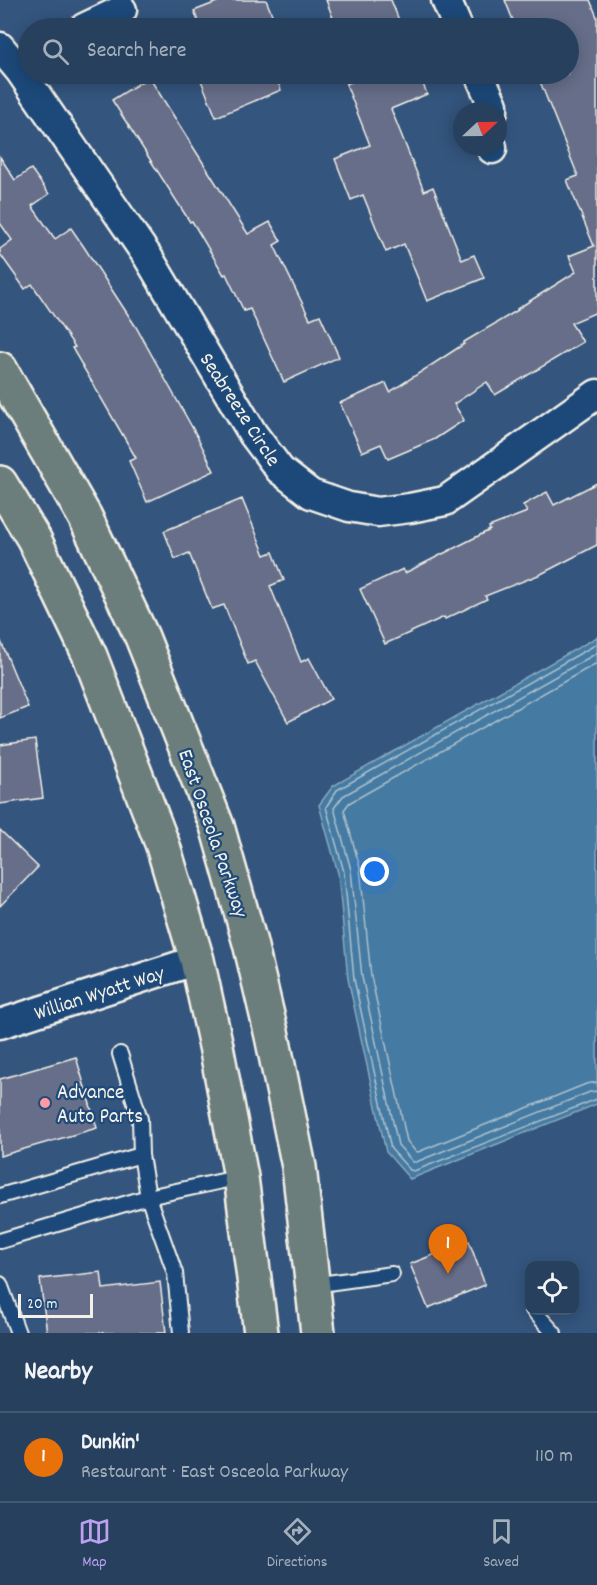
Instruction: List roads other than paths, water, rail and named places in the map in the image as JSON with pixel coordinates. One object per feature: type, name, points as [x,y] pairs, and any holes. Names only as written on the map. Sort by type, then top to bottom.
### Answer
[{"type":"main road","name":"East Osceola Parkway","points":[[0,369],[85,517],[142,637],[217,826],[250,943],[299,1167],[318,1333]]},
{"type":"main road","points":[[0,483],[33,539],[90,656],[163,846],[197,960],[216,1046],[241,1177],[261,1333]]},
{"type":"street","points":[[446,0],[454,18]]},
{"type":"street","points":[[105,18],[122,10]]},
{"type":"street","name":"Seabreeze Circle","points":[[0,47],[18,63]]},
{"type":"street","name":"Seabreeze Circle","points":[[34,84],[148,258],[253,434],[280,470],[311,494],[349,507],[378,512],[445,501],[597,394]]},
{"type":"street","points":[[484,84],[492,102]]},
{"type":"street","name":"Willian Wyatt Way","points":[[0,1024],[197,960]]},
{"type":"lane","points":[[120,1054],[140,1119],[141,1155],[148,1197],[175,1273],[181,1333]]},
{"type":"lane","points":[[0,1196],[141,1155]]},
{"type":"lane","points":[[0,1241],[148,1197],[241,1177]]},
{"type":"lane","points":[[313,1285],[392,1274]]},
{"type":"lane","points":[[0,1284],[18,1333]]},
{"type":"lane","points":[[537,1315],[554,1333]]},
{"type":"water","points":[[597,637],[597,1104],[410,1179],[386,1152],[348,979],[338,873],[319,805],[333,786]]},
{"type":"place","name":"Advance Auto Parts","points":[[45,1103]]},
{"type":"place","name":"Dunkin'","points":[[448,1274]]}]
